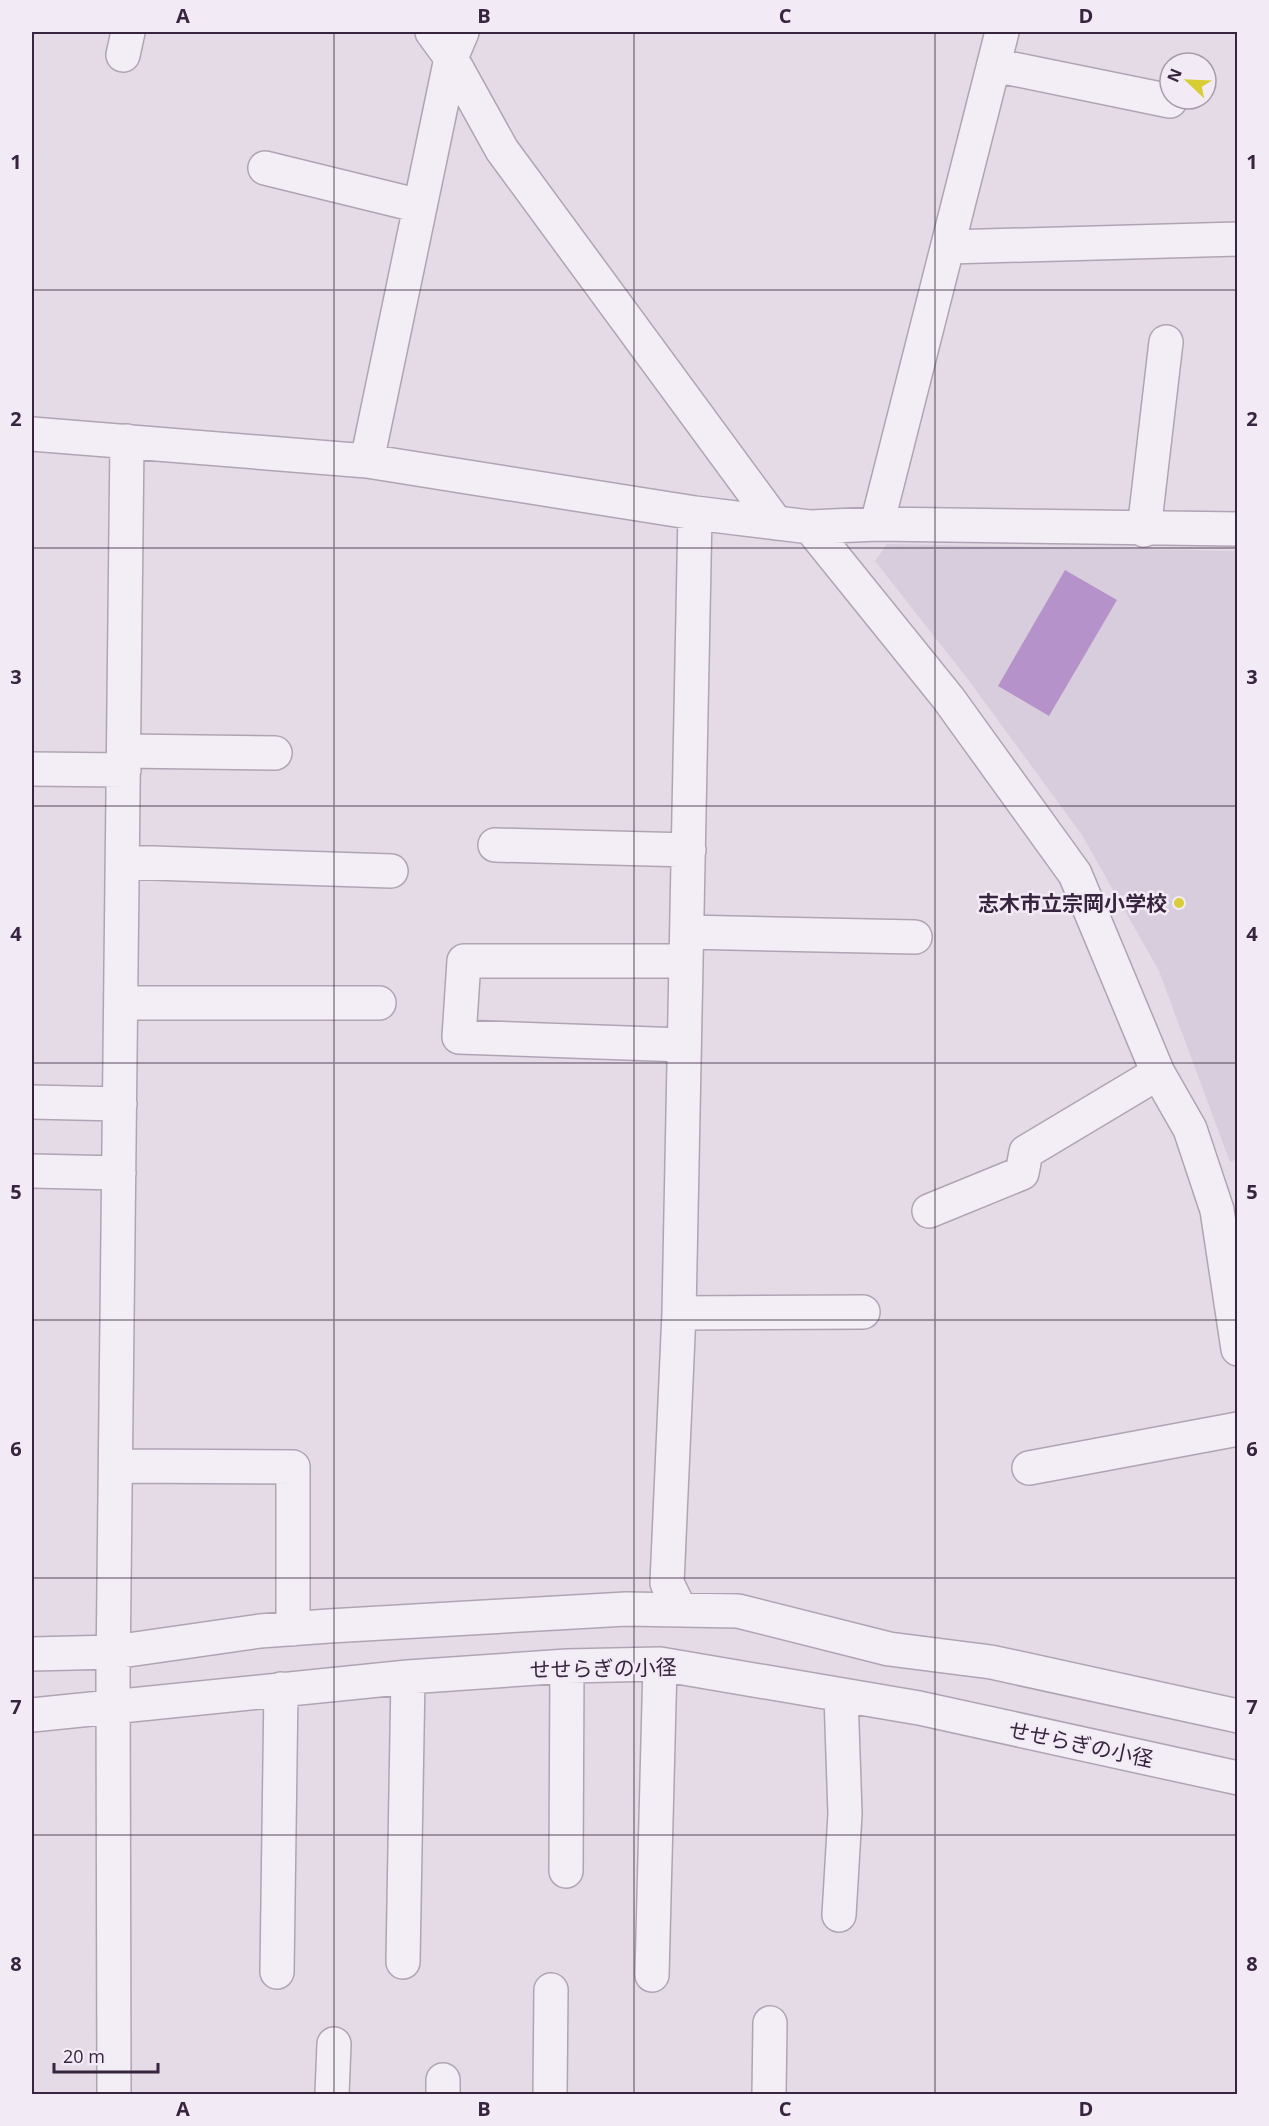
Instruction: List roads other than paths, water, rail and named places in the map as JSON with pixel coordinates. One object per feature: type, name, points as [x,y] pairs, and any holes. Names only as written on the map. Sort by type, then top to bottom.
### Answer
[{"type":"street","points":[[432,32],[457,45],[501,150],[777,523]]},
{"type":"street","points":[[877,524],[1002,32]]},
{"type":"street","points":[[367,461],[420,206],[457,45]]},
{"type":"street","points":[[994,65],[1158,99]]},
{"type":"street","points":[[265,168],[420,206]]},
{"type":"street","points":[[949,247],[1238,239]]},
{"type":"street","points":[[1144,530],[1166,342]]},
{"type":"street","points":[[32,434],[367,461],[695,513],[810,527],[877,524],[1144,530],[1238,529]]},
{"type":"street","points":[[114,2094],[113,1684],[127,441]]},
{"type":"street","points":[[680,1610],[667,1583],[679,1313],[695,513]]},
{"type":"street","points":[[810,527],[948,698],[1075,874],[1158,1073],[1190,1129],[1217,1210],[1238,1349]]},
{"type":"street","points":[[32,769],[124,761],[275,753]]},
{"type":"street","points":[[495,845],[689,850]]},
{"type":"street","points":[[123,862],[391,871]]},
{"type":"street","points":[[683,1045],[459,1037],[464,961],[687,946],[915,937]]},
{"type":"street","points":[[121,1003],[380,1003]]},
{"type":"street","points":[[928,1211],[1022,1173],[1026,1152],[1158,1073]]},
{"type":"street","points":[[32,1101],[120,1104]]},
{"type":"street","points":[[32,1171],[119,1173]]},
{"type":"street","points":[[679,1313],[863,1312]]},
{"type":"street","points":[[1029,1468],[1238,1429]]},
{"type":"street","points":[[116,1466],[293,1467],[293,1629]]},
{"type":"street","name":"せせらぎの小径","points":[[32,1715],[113,1684],[293,1629],[626,1609],[738,1611],[890,1649],[991,1662],[1238,1716]]},
{"type":"street","name":"せせらぎの小径","points":[[32,1654],[113,1684],[281,1689],[567,1666],[660,1664],[919,1708],[1238,1778]]},
{"type":"street","points":[[652,1975],[660,1664]]},
{"type":"street","points":[[566,1871],[567,1666]]},
{"type":"street","points":[[403,1962],[408,1677]]},
{"type":"street","points":[[277,1972],[281,1689]]},
{"type":"street","points":[[839,1915],[845,1814],[841,1695]]},
{"type":"street","points":[[550,2094],[551,1990]]},
{"type":"street","points":[[769,2094],[770,2023]]},
{"type":"street","points":[[332,2094],[334,2044]]},
{"type":"place","name":"志木市立宗岡小学校","points":[[1179,903]]}]
